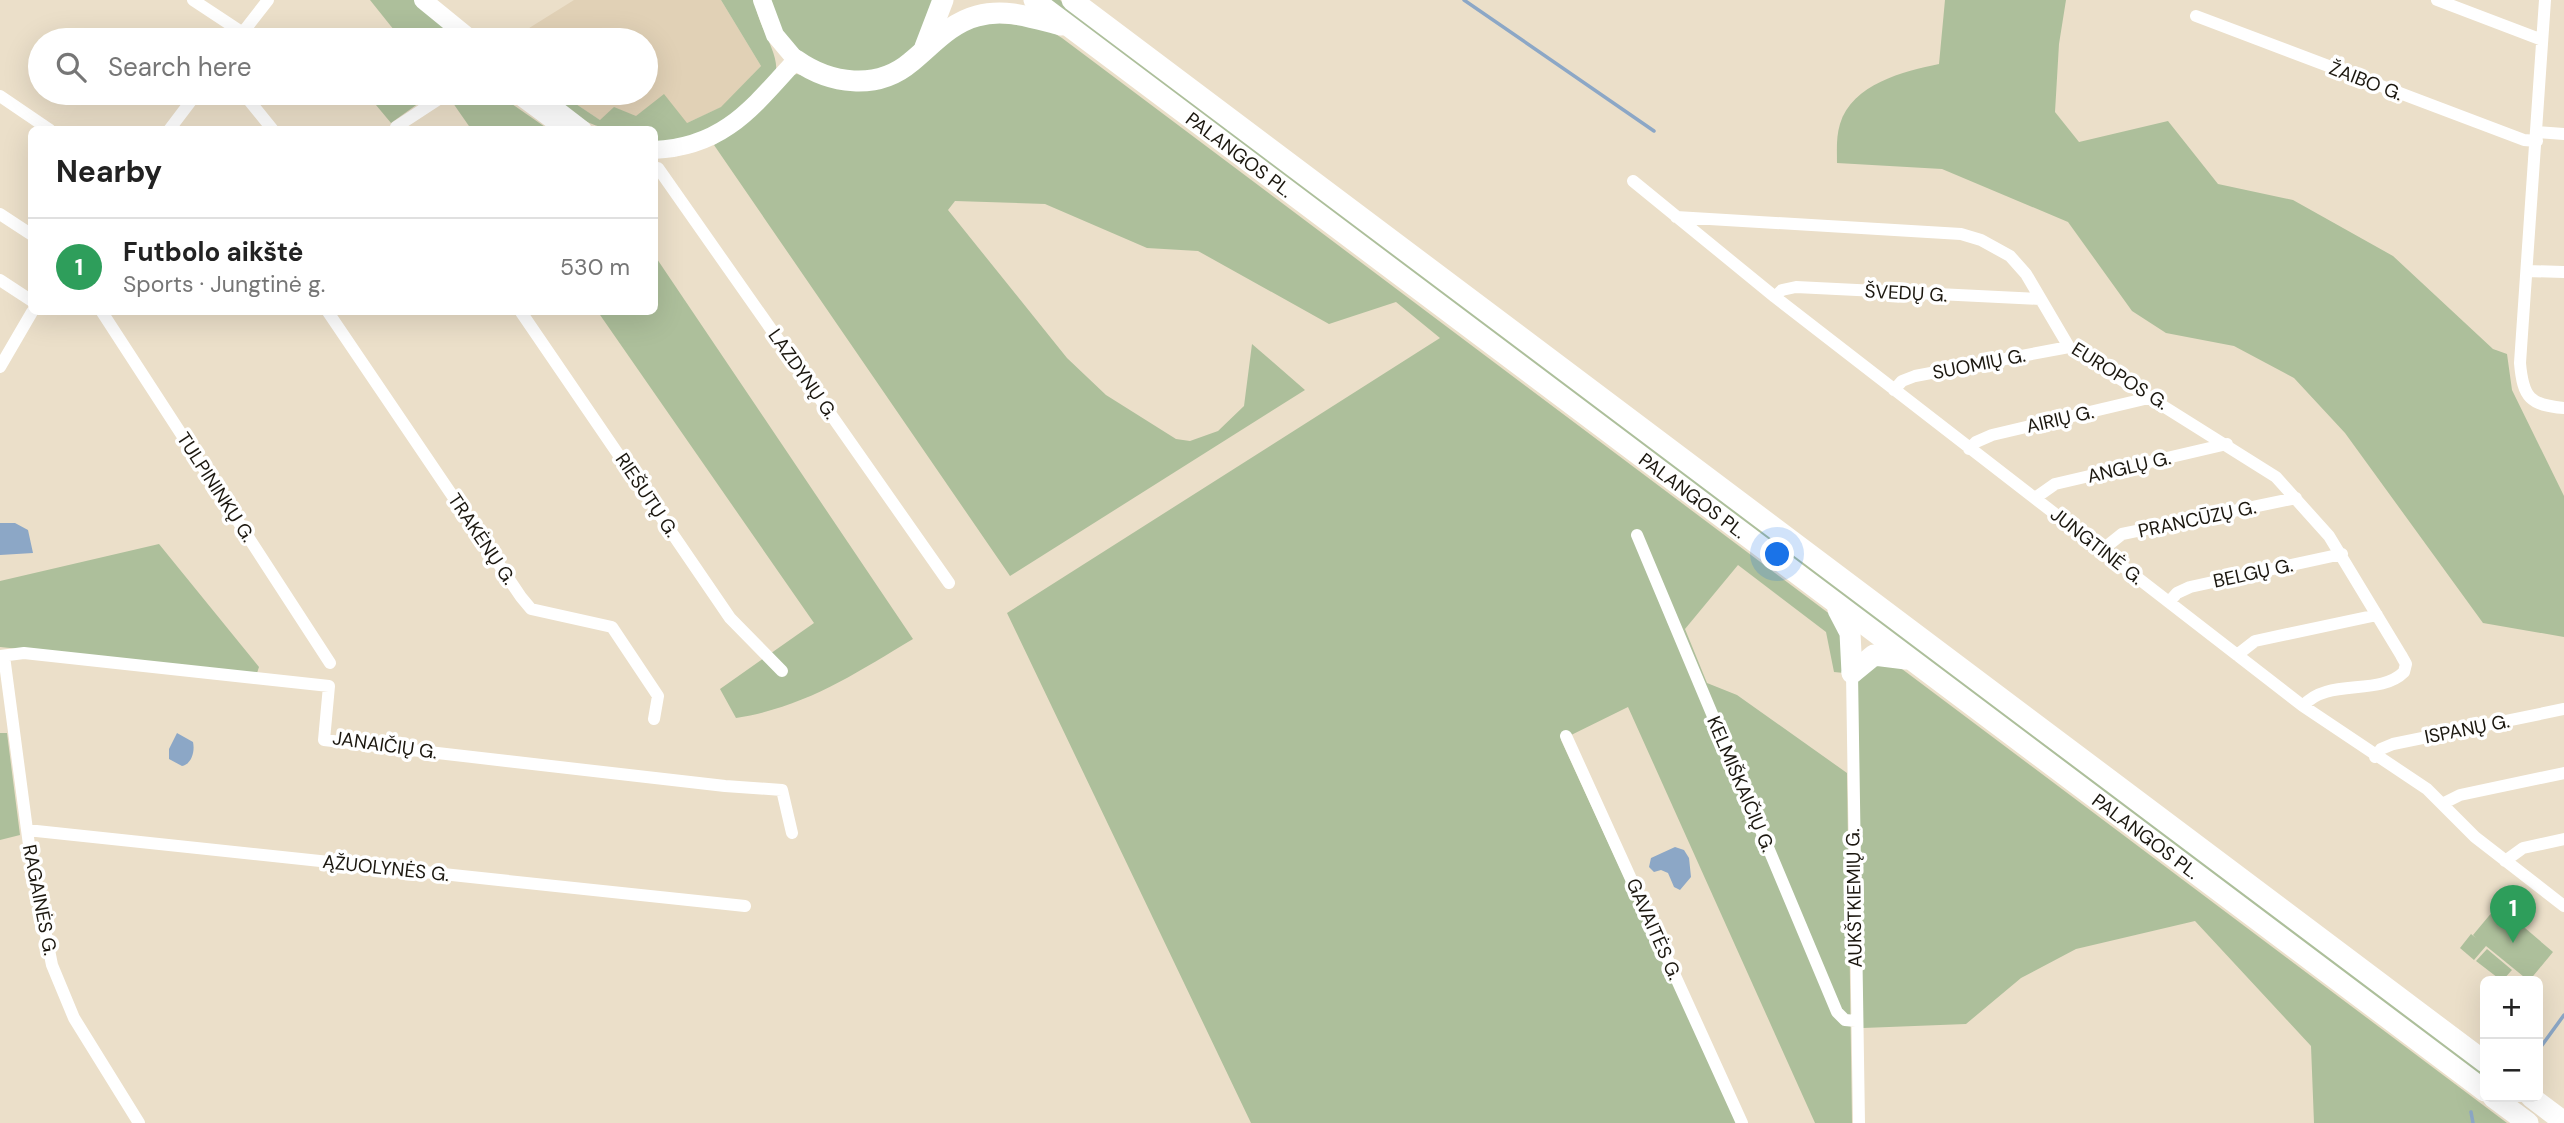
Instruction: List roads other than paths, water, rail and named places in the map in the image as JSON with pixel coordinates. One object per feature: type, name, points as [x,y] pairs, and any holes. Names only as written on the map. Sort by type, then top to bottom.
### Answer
[{"type":"highway","points":[[923,51],[943,0]]},
{"type":"highway","name":"PALANGOS PL.","points":[[1034,0],[2480,1087]]},
{"type":"highway","name":"PALANGOS PL.","points":[[1076,2],[2480,1058]]},
{"type":"highway","points":[[796,60],[829,78],[865,81],[900,70],[952,27],[985,14],[1010,12],[1069,27]]},
{"type":"highway","points":[[1833,603],[1850,633],[1852,673]]},
{"type":"highway","points":[[1852,673],[1874,655],[1910,660]]},
{"type":"highway","points":[[2500,1102],[2528,1123]]},
{"type":"highway","points":[[2538,1102],[2564,1122]]},
{"type":"main road","points":[[424,0],[458,28]]},
{"type":"main road","points":[[658,150],[689,146],[724,131],[755,105],[796,60],[775,35],[762,0]]},
{"type":"main road","points":[[551,105],[578,126]]},
{"type":"street","points":[[192,0],[228,28]]},
{"type":"street","points":[[247,28],[268,0]]},
{"type":"street","points":[[2437,0],[2542,40]]},
{"type":"street","points":[[2545,0],[2538,136],[2520,363],[2525,392],[2540,405],[2564,408]]},
{"type":"street","name":"ŽAIBO G.","points":[[2196,16],[2524,140],[2564,134]]},
{"type":"street","points":[[0,96],[44,126]]},
{"type":"street","points":[[172,126],[188,105]]},
{"type":"street","points":[[253,105],[270,126]]},
{"type":"street","points":[[398,126],[430,105]]},
{"type":"street","points":[[527,105],[556,126]]},
{"type":"street","name":"LAZDYNŲ G.","points":[[658,168],[949,583]]},
{"type":"street","name":"JUNGTINĖ G.","points":[[1633,181],[1775,297],[2303,706],[2375,757],[2427,789],[2475,837],[2564,906]]},
{"type":"street","points":[[0,214],[28,232]]},
{"type":"street","name":"EUROPOS G.","points":[[1676,217],[1961,234],[1980,240],[2010,256],[2026,274],[2069,347],[2154,397],[2276,477],[2342,554],[2406,664],[2404,672],[2390,680],[2321,693],[2310,698],[2303,706]]},
{"type":"street","points":[[2527,271],[2564,272]]},
{"type":"street","points":[[0,280],[28,299]]},
{"type":"street","name":"ŠVEDŲ G.","points":[[1775,297],[1782,290],[1796,287],[2040,299]]},
{"type":"street","points":[[0,367],[30,315]]},
{"type":"street","name":"TULPININKŲ G.","points":[[104,315],[330,663]]},
{"type":"street","name":"TRAKĖNŲ G.","points":[[330,315],[521,597],[531,608],[612,627],[658,696],[654,719]]},
{"type":"street","name":"RIEŠUTŲ G.","points":[[524,315],[730,618],[782,671]]},
{"type":"street","name":"SUOMIŲ G.","points":[[1895,390],[1902,382],[1915,376],[2069,347]]},
{"type":"street","name":"AIRIŲ G.","points":[[1969,449],[1976,442],[1992,435],[2154,397]]},
{"type":"street","name":"ANGLŲ G.","points":[[2035,498],[2055,484],[2227,444]]},
{"type":"street","name":"PRANCŪZŲ G.","points":[[2102,550],[2122,534],[2296,498]]},
{"type":"street","name":"KELMIŠKAIČIŲ G.","points":[[1637,536],[1837,1012],[1845,1020],[1856,1021]]},
{"type":"street","name":"BELGŲ G.","points":[[2169,603],[2177,593],[2190,587],[2342,554]]},
{"type":"street","points":[[2237,655],[2255,640],[2377,615]]},
{"type":"street","name":"JANAIČIŲ G.","points":[[2,656],[24,653],[329,686],[324,740],[725,786],[782,790],[792,833]]},
{"type":"street","name":"RAGAINĖS G.","points":[[2,656],[27,830],[47,944],[66,1002],[139,1123]]},
{"type":"street","name":"AUKŠTKIEMIŲ G.","points":[[1852,673],[1859,1123]]},
{"type":"street","name":"ISPANŲ G.","points":[[2375,757],[2382,749],[2393,744],[2564,709]]},
{"type":"street","name":"GAVAITĖS G.","points":[[1566,736],[1742,1123]]},
{"type":"street","points":[[2442,804],[2460,795],[2564,773]]},
{"type":"street","name":"ĄŽUOLYNĖS G.","points":[[27,830],[745,906]]},
{"type":"street","points":[[2505,862],[2523,848],[2564,839]]},
{"type":"water","points":[[0,523],[15,523],[28,530],[33,553],[0,555]]},
{"type":"water","points":[[177,733],[193,742],[192,757],[182,766],[169,759],[169,749]]},
{"type":"water","points":[[1675,847],[1684,850],[1689,858],[1691,877],[1680,890],[1674,887],[1668,873],[1661,870],[1654,872],[1649,867],[1651,858]]},
{"type":"waterway","points":[[1464,0],[1654,131]]},
{"type":"waterway","points":[[2543,1044],[2564,1015]]},
{"type":"waterway","points":[[2471,1112],[2473,1123]]},
{"type":"place","name":"Futbolo aikštė","points":[[2513,943]]}]
